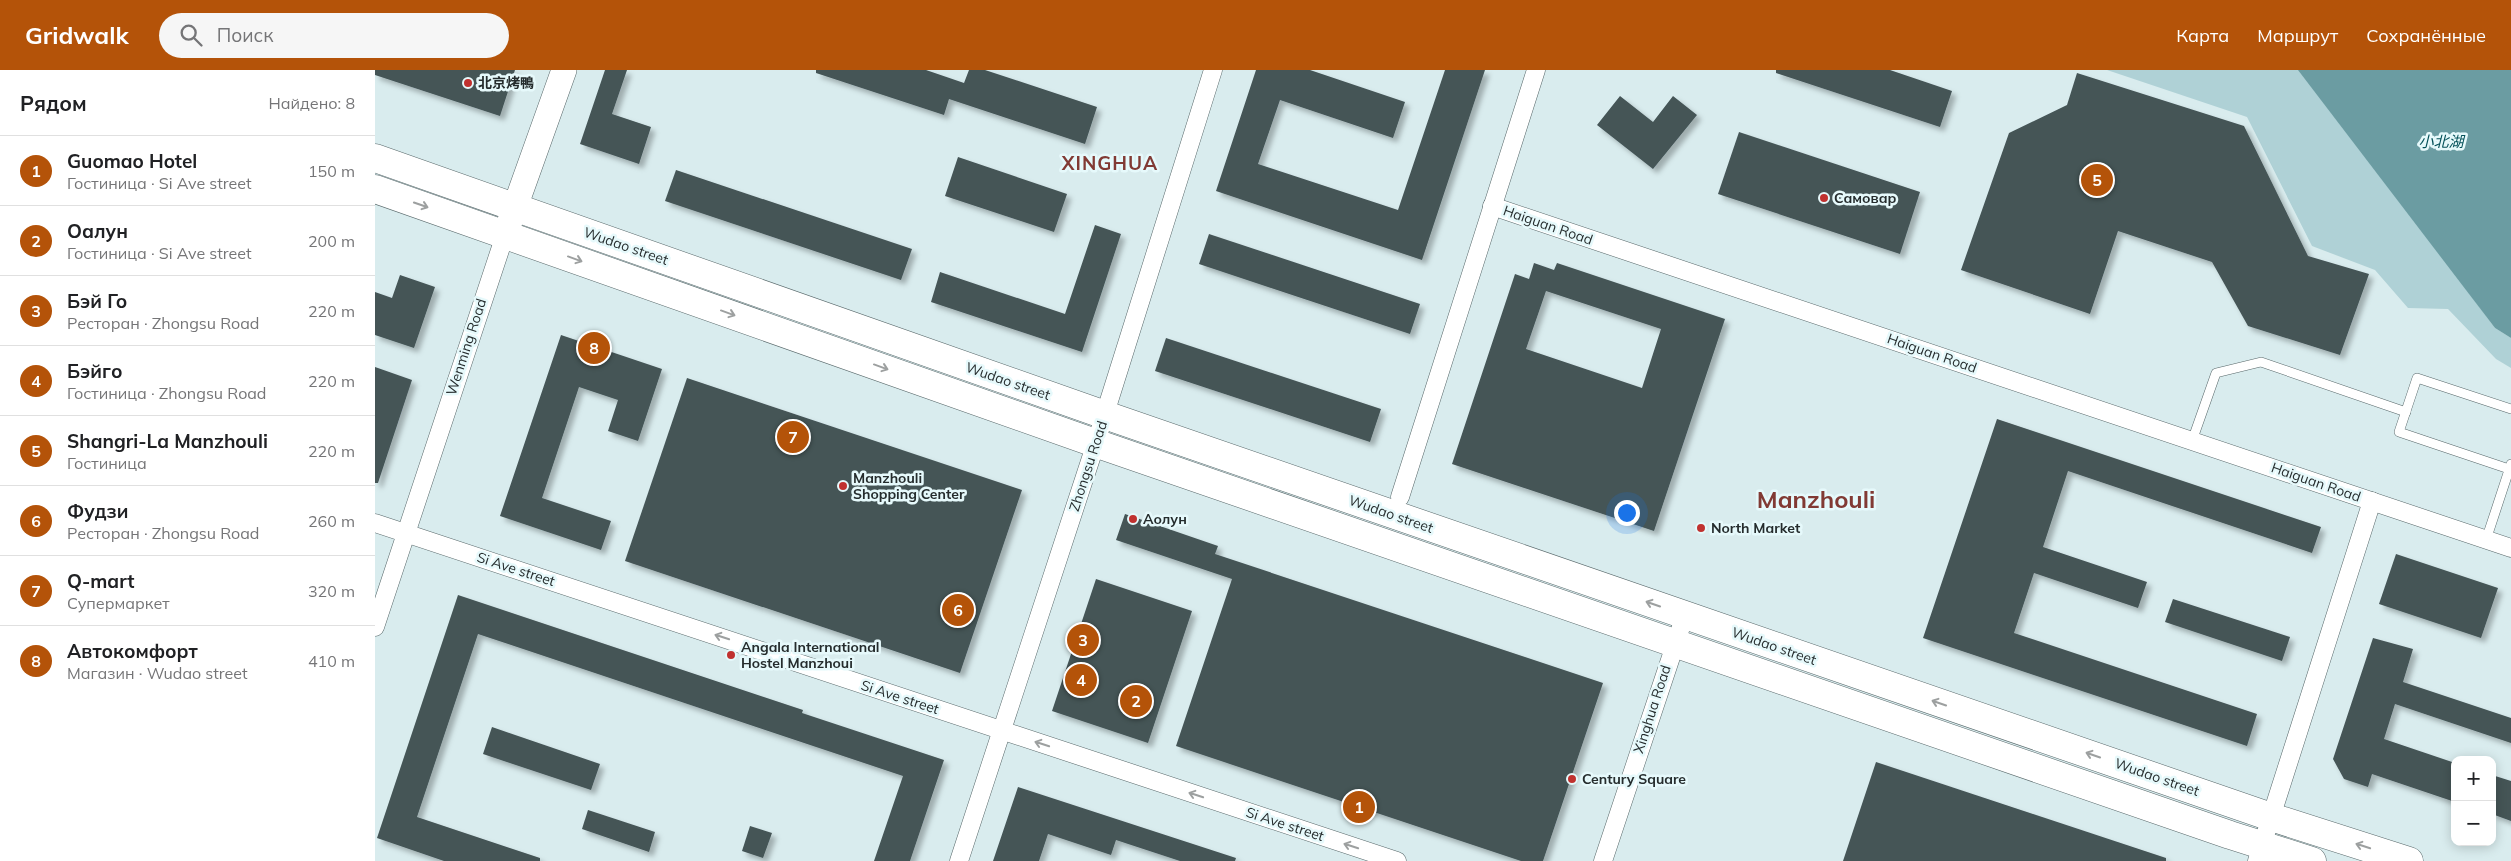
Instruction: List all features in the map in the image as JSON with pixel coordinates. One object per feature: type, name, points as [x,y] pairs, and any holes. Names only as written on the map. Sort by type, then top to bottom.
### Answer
[{"type":"highway","name":"Wudao street","points":[[375,158],[1105,415],[2271,817],[2409,861]]},
{"type":"highway","name":"Wudao street","points":[[375,189],[1095,443],[1675,644],[2259,853],[2312,861]]},
{"type":"street","name":"Wenming Road","points":[[375,627],[505,235],[564,70]]},
{"type":"street","name":"Zhongsu Road","points":[[959,861],[1105,415],[1213,70]]},
{"type":"street","points":[[1399,497],[1537,70]]},
{"type":"street","name":"Haiguan Road","points":[[1492,206],[2511,548]]},
{"type":"street","name":"Haiguan Road","points":[[2259,853],[2372,501]]},
{"type":"street","name":"Si Ave street","points":[[375,523],[1397,861]]},
{"type":"street","name":"Xinghua Road","points":[[1603,861],[1685,615]]},
{"type":"lane","points":[[2192,441],[2216,374],[2261,362],[2406,412]]},
{"type":"lane","points":[[2486,540],[2510,466],[2399,432],[2417,378],[2511,409]]},
{"type":"shaded area","points":[[2107,70],[2303,70],[2495,328],[2511,338],[2511,368],[2496,359],[2448,309],[2408,308],[2375,270],[2312,246],[2247,117]]},
{"type":"water","name":"小北湖","points":[[2298,70],[2511,70],[2511,338],[2495,328]]},
{"type":"building","points":[[375,70],[515,70],[500,116],[375,75]]},
{"type":"building","points":[[605,70],[627,70],[612,114],[651,127],[639,164],[580,144]]},
{"type":"building","points":[[816,70],[926,70],[964,83],[969,70],[985,70],[1097,107],[1085,144],[949,99],[944,115],[816,73]]},
{"type":"building","points":[[1256,70],[1310,70],[1405,102],[1393,138],[1280,100],[1258,164],[1398,210],[1445,70],[1485,70],[1422,260],[1216,191]]},
{"type":"building","points":[[1776,70],[1890,70],[1952,91],[1940,127],[1776,73]]},
{"type":"building","points":[[2077,73],[2244,126],[2308,256],[2369,274],[2340,355],[2248,326],[2212,262],[2118,231],[2090,314],[1961,270],[2009,133],[2067,105]]},
{"type":"building","points":[[1620,96],[1653,122],[1673,96],[1697,115],[1653,169],[1597,125]]},
{"type":"building","points":[[1739,132],[1920,192],[1900,254],[1718,194]]},
{"type":"building","points":[[958,157],[1067,194],[1054,232],[945,196]]},
{"type":"building","points":[[676,170],[912,249],[901,280],[665,201]]},
{"type":"building","points":[[1095,225],[1121,234],[1082,352],[931,302],[940,272],[1065,314]]},
{"type":"building","points":[[1209,234],[1420,304],[1410,334],[1199,264]]},
{"type":"building","points":[[1534,263],[1554,270],[1557,263],[1725,319],[1654,531],[1452,464],[1515,274],[1529,279]],"holes":[[[1546,291],[1661,329],[1642,388],[1526,349]]]},
{"type":"building","points":[[400,275],[435,287],[414,348],[375,335],[375,292],[392,298]]},
{"type":"building","points":[[561,335],[662,369],[638,441],[608,431],[618,400],[579,387],[542,498],[611,521],[601,550],[500,516]]},
{"type":"building","points":[[1166,338],[1381,409],[1370,442],[1155,371]]},
{"type":"building","points":[[375,367],[412,380],[378,483],[375,483]]},
{"type":"building","points":[[687,378],[1022,490],[960,673],[625,561]]},
{"type":"building","points":[[1997,419],[2321,527],[2312,553],[2068,471],[2043,547],[2147,582],[2138,608],[2034,573],[2014,633],[2257,714],[2247,746],[1923,638]]},
{"type":"building","points":[[1125,514],[1218,546],[1215,554],[1603,683],[1543,861],[1521,861],[1176,746],[1232,579],[1116,540]]},
{"type":"building","points":[[2396,554],[2498,588],[2481,638],[2379,604]]},
{"type":"building","points":[[1096,579],[1192,611],[1148,743],[1052,711]]},
{"type":"building","points":[[458,595],[803,710],[802,713],[944,760],[910,861],[874,861],[903,776],[478,634],[417,817],[540,858],[540,861],[444,861],[377,838]]},
{"type":"building","points":[[2173,599],[2290,637],[2282,661],[2165,622]]},
{"type":"building","points":[[2373,638],[2413,649],[2403,682],[2511,718],[2511,743],[2395,704],[2384,739],[2451,762],[2451,801],[2372,774],[2368,787],[2344,779],[2333,759]]},
{"type":"building","points":[[492,727],[600,764],[591,790],[483,754]]},
{"type":"building","points":[[1876,762],[2166,858],[2166,861],[1843,861]]},
{"type":"building","points":[[2496,776],[2511,781],[2511,821],[2496,815]]},
{"type":"building","points":[[1018,787],[1236,858],[1235,861],[1180,861],[1116,840],[1111,855],[1048,834],[1039,861],[993,861]]},
{"type":"building","points":[[588,810],[655,832],[649,852],[582,829]]},
{"type":"building","points":[[750,826],[772,833],[763,858],[742,851]]},
{"type":"place","name":"北京烤鴨","points":[[468,83]]},
{"type":"place","name":"Shangri-La Manzhouli","points":[[2097,180]]},
{"type":"place","name":"Самовар","points":[[1824,198]]},
{"type":"place","name":"Автокомфорт","points":[[594,348]]},
{"type":"place","name":"Q-mart","points":[[793,437]]},
{"type":"place","name":"Manzhouli Shopping Center","points":[[843,486]]},
{"type":"place","name":"Аолун","points":[[1133,519]]},
{"type":"place","name":"North Market","points":[[1701,528]]},
{"type":"place","name":"Фудзи","points":[[958,610]]},
{"type":"place","name":"Бэй Го","points":[[1083,640]]},
{"type":"place","name":"Angala International Hostel Manzhoui","points":[[731,655]]},
{"type":"place","name":"Бэйго","points":[[1081,680]]},
{"type":"place","name":"Оалун","points":[[1136,701]]},
{"type":"place","name":"Century Square","points":[[1572,779]]},
{"type":"place","name":"Guomao Hotel","points":[[1359,807]]},
{"type":"district","name":"XINGHUA","points":[[1110,163]]},
{"type":"district","name":"Manzhouli","points":[[1816,499]]}]
